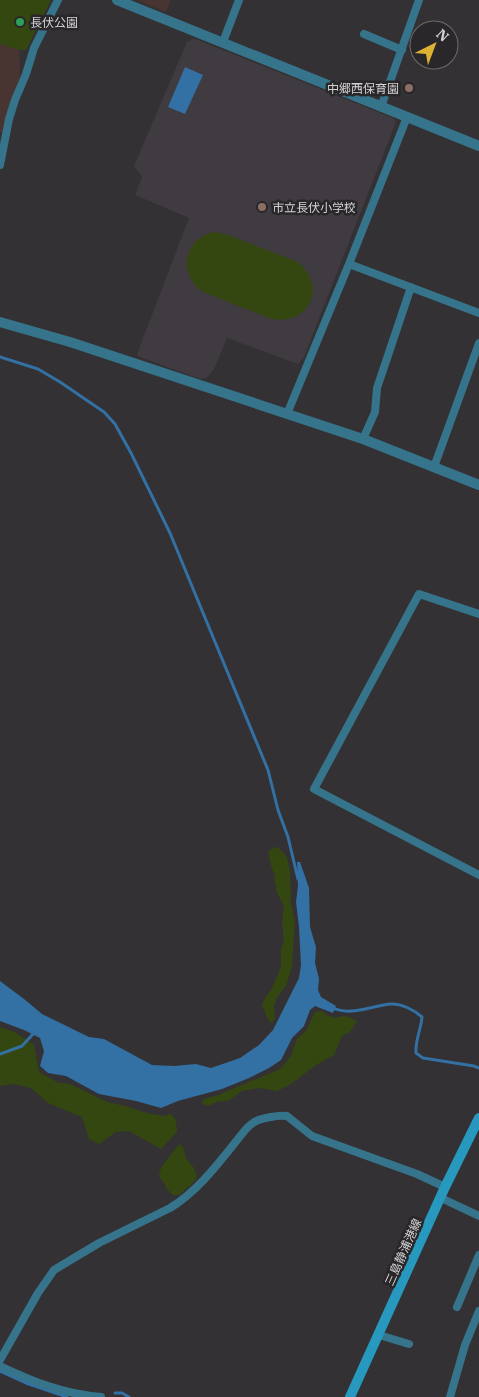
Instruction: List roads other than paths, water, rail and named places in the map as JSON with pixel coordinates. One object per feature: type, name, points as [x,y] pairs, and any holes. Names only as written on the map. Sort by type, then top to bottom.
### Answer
[{"type":"main road","name":"三島静浦港線","points":[[350,1397],[445,1187],[479,1118]]},
{"type":"street","points":[[0,165],[13,105],[23,83],[34,48],[58,0]]},
{"type":"street","points":[[118,0],[479,146]]},
{"type":"street","points":[[223,42],[239,0]]},
{"type":"street","points":[[381,107],[419,0]]},
{"type":"street","points":[[364,34],[402,50]]},
{"type":"street","points":[[287,414],[407,117]]},
{"type":"street","points":[[349,264],[479,313]]},
{"type":"street","points":[[363,439],[375,412],[377,388],[411,287]]},
{"type":"street","points":[[0,322],[70,342],[363,439],[479,486]]},
{"type":"street","points":[[434,467],[479,343]]},
{"type":"street","points":[[479,614],[418,594],[314,789],[479,875]]},
{"type":"street","points":[[0,1360],[38,1293],[54,1270],[99,1243],[179,1202],[200,1183],[246,1129],[257,1120],[287,1116],[312,1136],[417,1174],[445,1187]]},
{"type":"street","points":[[441,1198],[479,1216]]},
{"type":"street","points":[[457,1308],[479,1255]]},
{"type":"street","points":[[450,1397],[465,1345],[479,1311]]},
{"type":"street","points":[[379,1334],[409,1344]]},
{"type":"street","points":[[0,1366],[54,1393],[101,1397]]},
{"type":"water","points":[[185,67],[203,75],[185,114],[168,107]]},
{"type":"water","points":[[297,862],[300,862],[309,888],[310,927],[316,947],[315,963],[319,979],[318,990],[321,997],[336,1006],[333,1013],[315,1006],[310,1010],[304,1026],[292,1038],[281,1060],[269,1068],[222,1089],[178,1101],[161,1108],[99,1094],[66,1076],[48,1073],[40,1066],[44,1051],[40,1038],[0,1021],[0,981],[42,1014],[89,1037],[104,1039],[152,1065],[196,1064],[211,1068],[240,1058],[259,1045],[273,1030],[299,978],[301,965],[296,902],[298,886]]},
{"type":"waterway","points":[[0,357],[38,369],[104,412],[115,424],[170,533],[268,770],[278,810],[288,837],[298,879]]},
{"type":"waterway","points":[[331,1007],[345,1011],[390,1004],[407,1008],[422,1017],[416,1053],[423,1058],[479,1068]]},
{"type":"waterway","points":[[0,1054],[22,1046],[34,1033]]},
{"type":"waterway","points":[[0,1371],[26,1383],[67,1397]]},
{"type":"waterway","points":[[115,1393],[122,1393],[129,1397]]},
{"type":"place","name":"長伏公園","points":[[20,22]]},
{"type":"place","name":"中郷西保育園","points":[[409,88]]},
{"type":"place","name":"市立長伏小学校","points":[[262,207]]}]
